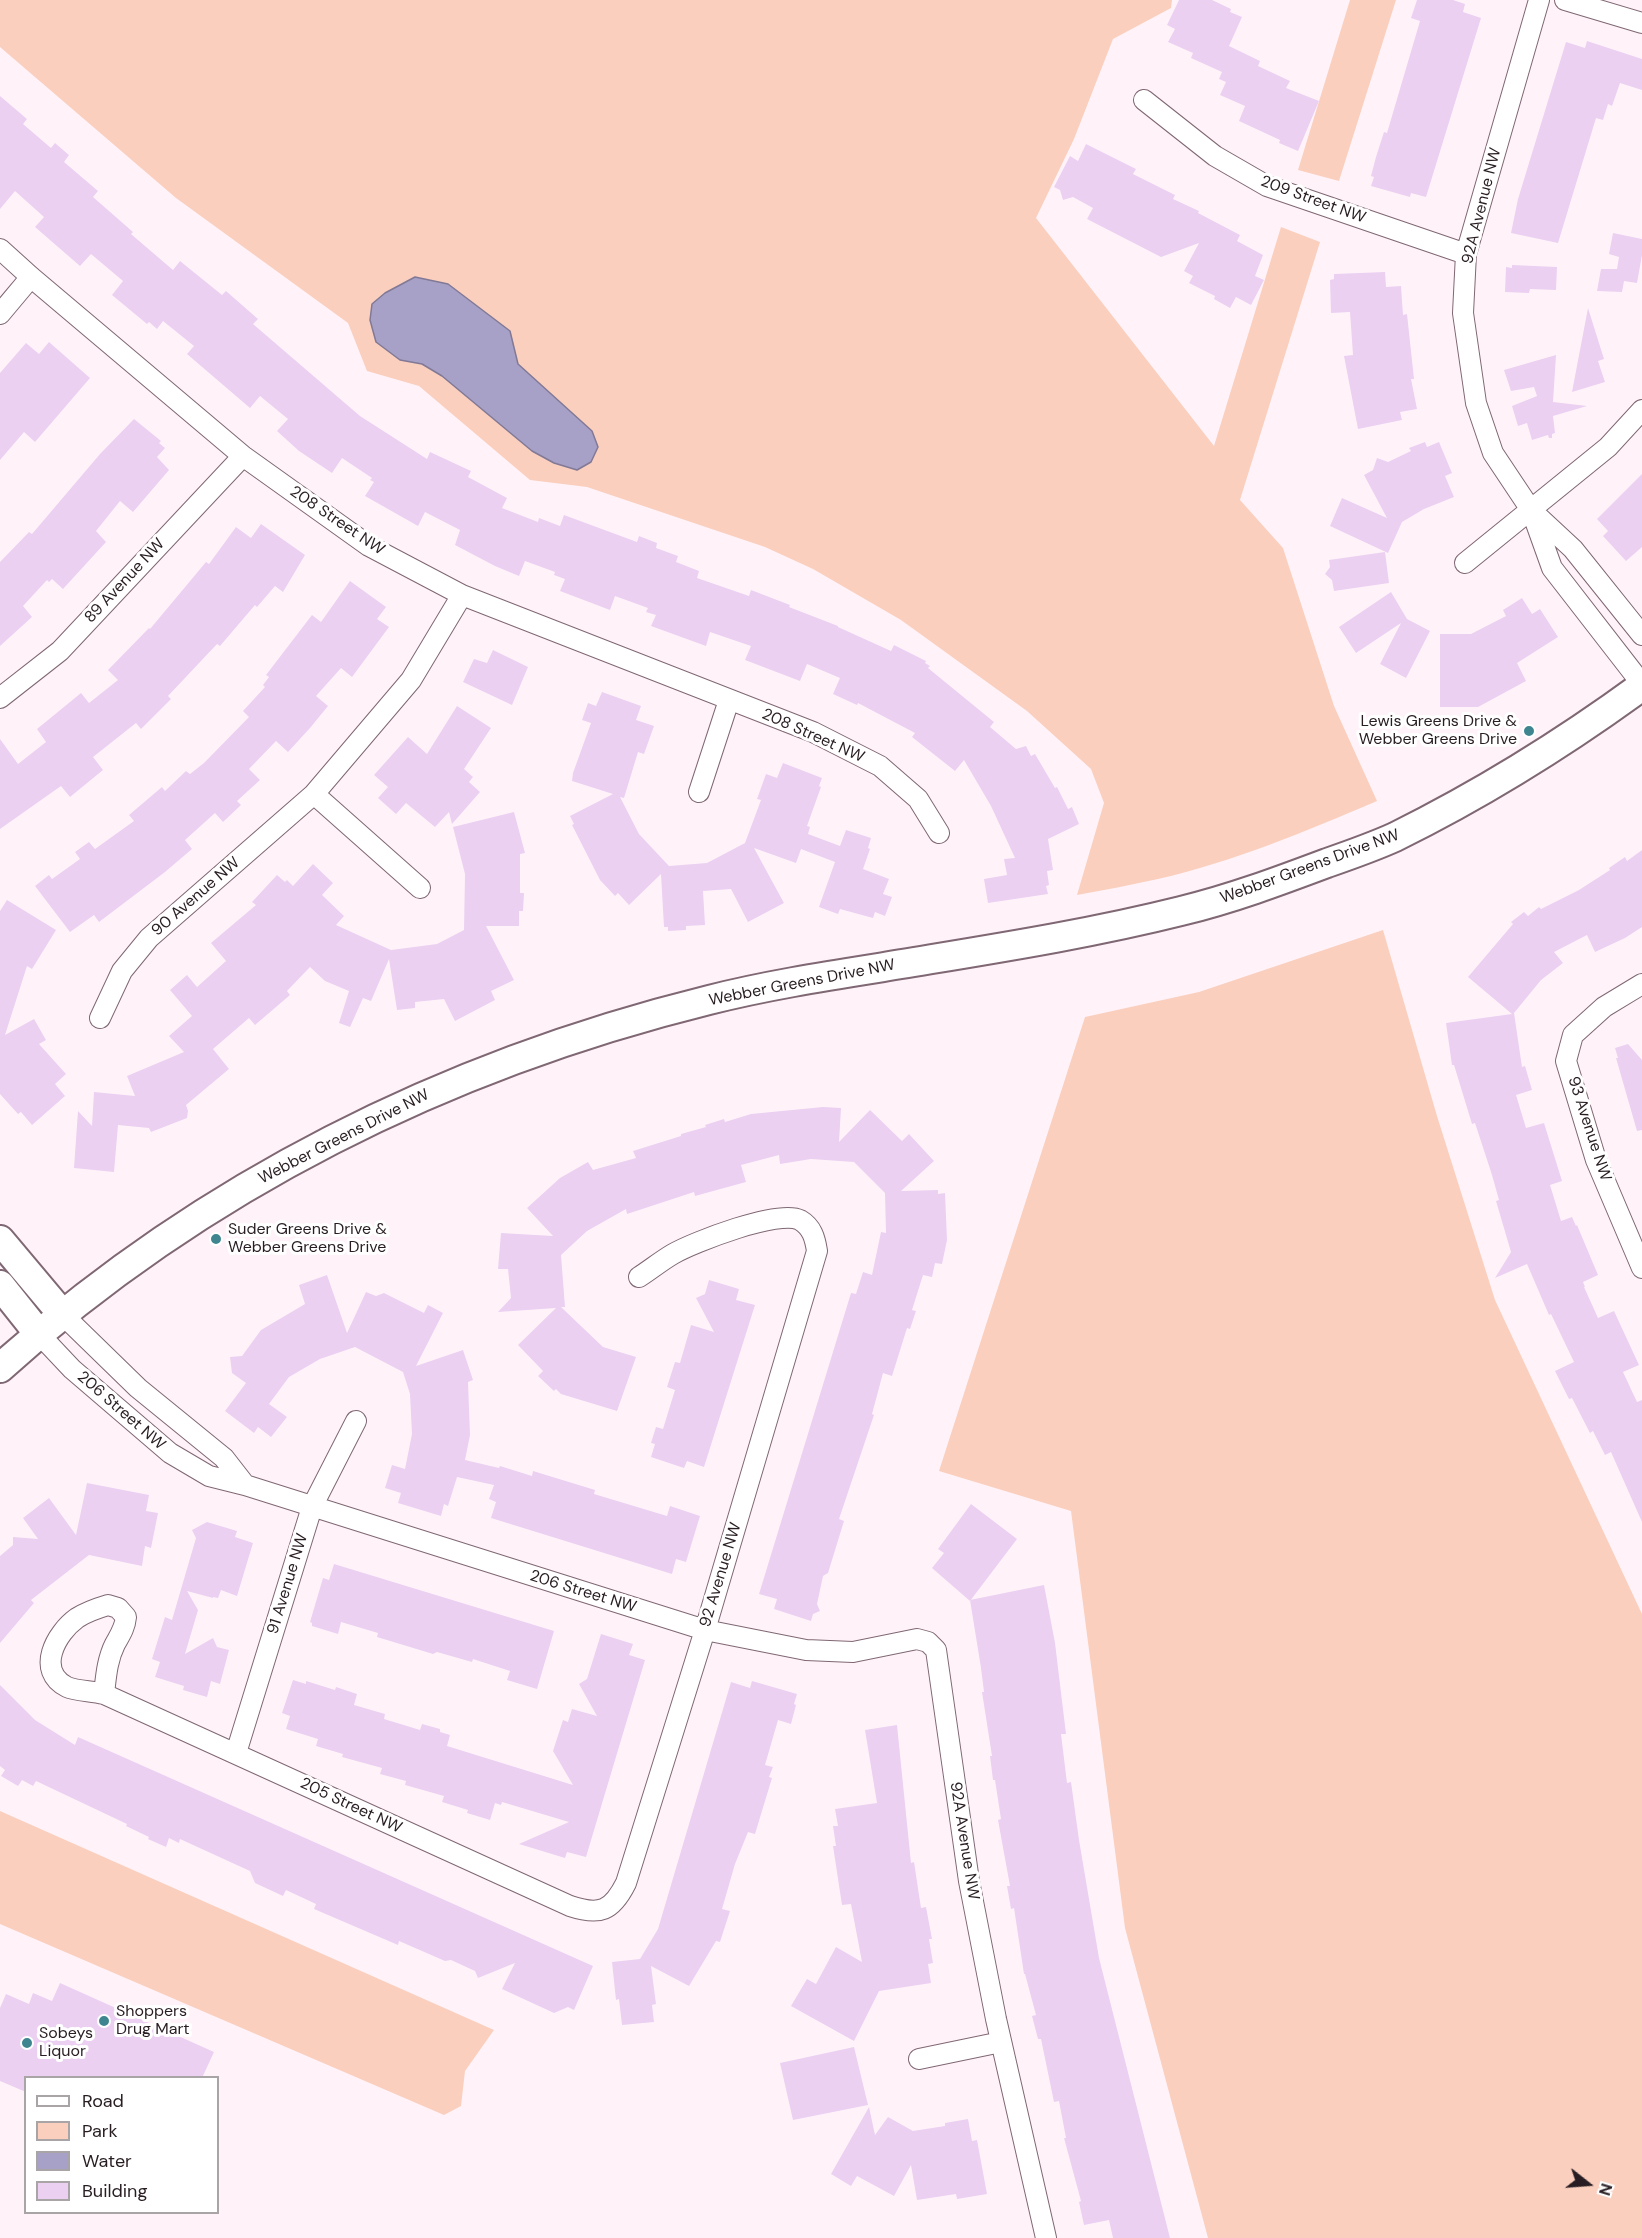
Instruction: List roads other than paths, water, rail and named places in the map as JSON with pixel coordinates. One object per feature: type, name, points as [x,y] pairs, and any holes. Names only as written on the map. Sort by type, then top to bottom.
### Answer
[{"type":"main road","name":"Webber Greens Drive NW","points":[[0,1368],[39,1334],[149,1250],[237,1192],[390,1111],[508,1061],[586,1034],[733,994],[1108,928],[1185,910],[1263,888],[1390,839],[1459,804],[1565,741],[1642,685]]},
{"type":"main road","points":[[0,1240],[63,1315]]},
{"type":"main road","points":[[0,1285],[39,1334]]},
{"type":"street","name":"92A Avenue NW","points":[[1539,0],[1466,254],[1463,313],[1476,403],[1493,453],[1531,510],[1573,549],[1642,635]]},
{"type":"street","points":[[1565,0],[1642,23]]},
{"type":"street","name":"209 Street NW","points":[[1144,100],[1215,156],[1268,186],[1466,254]]},
{"type":"street","name":"208 Street NW","points":[[0,249],[243,456],[369,546],[462,595],[813,732],[880,766],[918,799],[939,833]]},
{"type":"street","points":[[0,314],[31,277]]},
{"type":"street","points":[[1465,563],[1608,447],[1642,410]]},
{"type":"street","name":"89 Avenue NW","points":[[0,698],[60,651],[243,456]]},
{"type":"street","name":"92A Avenue NW","points":[[1531,510],[1552,568],[1642,685]]},
{"type":"street","name":"90 Avenue NW","points":[[100,1018],[122,971],[148,938],[314,794],[411,680],[462,595]]},
{"type":"street","points":[[699,792],[729,700]]},
{"type":"street","points":[[314,794],[420,888]]},
{"type":"street","name":"93 Avenue NW","points":[[1642,984],[1604,1007],[1573,1035],[1566,1061],[1596,1160],[1642,1268]]},
{"type":"street","name":"92 Avenue NW","points":[[600,1911],[609,1907],[616,1900],[626,1883],[705,1630],[817,1251],[815,1238],[810,1229],[800,1220],[788,1217],[715,1235],[673,1254],[639,1277]]},
{"type":"street","name":"206 Street NW","points":[[63,1315],[138,1388],[224,1458],[246,1485]]},
{"type":"street","name":"206 Street NW","points":[[39,1334],[72,1369],[170,1454],[208,1476],[246,1485],[705,1630],[806,1650],[853,1652],[916,1640],[928,1642]]},
{"type":"street","name":"91 Avenue NW","points":[[236,1753],[312,1507],[356,1421]]},
{"type":"street","name":"205 Street NW","points":[[104,1694],[110,1659],[115,1644],[122,1634],[126,1617],[118,1608],[108,1605],[77,1618],[56,1642],[50,1656],[50,1668],[58,1680],[67,1687],[104,1694],[570,1906],[582,1910],[600,1911]]},
{"type":"street","name":"92A Avenue NW","points":[[928,1642],[936,1650],[969,1881],[1001,2042],[1046,2238]]},
{"type":"street","points":[[919,2059],[1001,2042]]},
{"type":"water","points":[[415,277],[448,284],[510,331],[518,364],[592,431],[598,447],[591,462],[577,470],[554,463],[532,451],[442,376],[422,364],[400,360],[376,342],[370,320],[372,304],[385,293]]},
{"type":"place","name":"Lewis Greens Drive & Webber Greens Drive","points":[[1529,731]]},
{"type":"place","name":"Suder Greens Drive & Webber Greens Drive","points":[[216,1239]]},
{"type":"place","name":"Shoppers Drug Mart","points":[[104,2021]]},
{"type":"place","name":"Sobeys Liquor","points":[[27,2043]]}]
